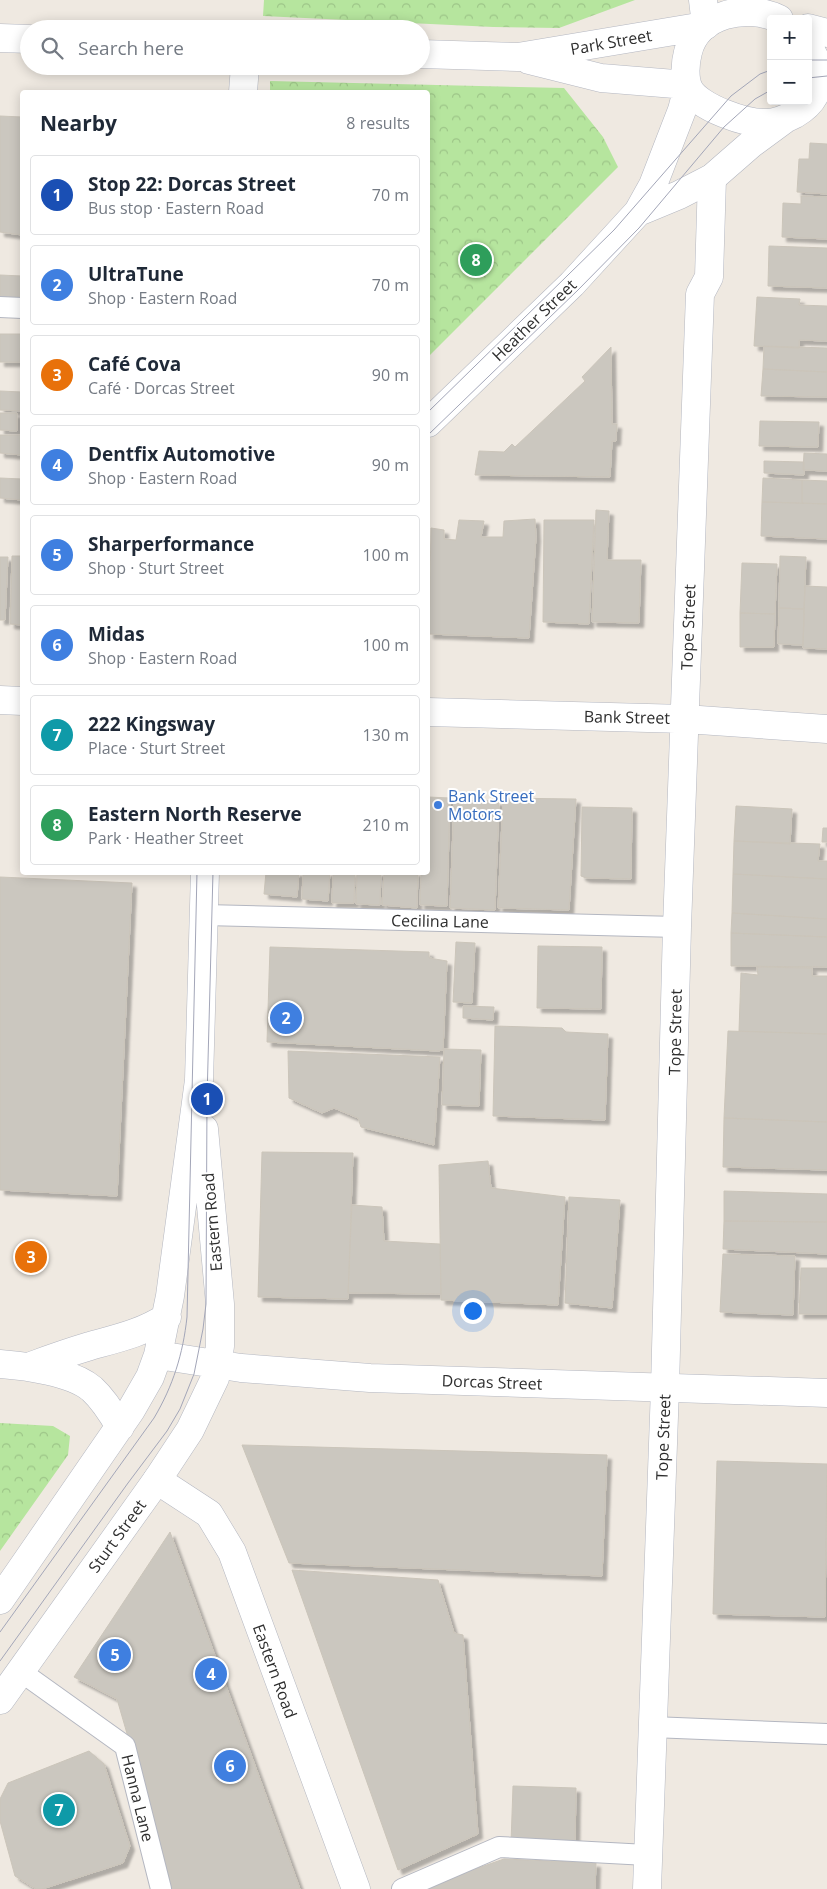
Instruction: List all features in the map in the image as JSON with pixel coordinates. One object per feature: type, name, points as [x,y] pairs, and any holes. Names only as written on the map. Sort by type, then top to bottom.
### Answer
[{"type":"street","name":"Park Street","points":[[518,57],[704,17],[719,18],[738,12],[772,14]]},
{"type":"street","name":"Heather Street","points":[[430,421],[572,284],[638,212],[653,185],[676,125],[687,86],[686,64],[688,50],[704,17]]},
{"type":"street","points":[[812,29],[827,33]]},
{"type":"street","points":[[0,38],[20,39]]},
{"type":"street","name":"Park Street","points":[[430,54],[518,57],[601,78],[687,86]]},
{"type":"street","name":"Heather Street","points":[[638,212],[679,195],[712,178],[751,144],[813,99],[817,93],[819,83],[817,64],[812,54]]},
{"type":"street","points":[[243,90],[244,75]]},
{"type":"street","points":[[687,86],[693,95],[705,104],[734,117],[765,124],[827,105]]},
{"type":"street","name":"Tope Street","points":[[646,1889],[665,1388],[677,927],[700,294],[709,277],[712,178]]},
{"type":"street","points":[[0,700],[20,701]]},
{"type":"street","name":"Bank Street","points":[[430,712],[685,719],[827,729]]},
{"type":"street","name":"Eastern Road","points":[[158,1354],[167,1317],[199,1080],[205,875]]},
{"type":"street","name":"Eastern Road","points":[[199,1080],[219,1289],[220,1346],[218,1364]]},
{"type":"street","points":[[31,1366],[63,1354],[128,1336],[148,1328],[167,1317]]},
{"type":"street","points":[[0,1600],[120,1427],[141,1394],[158,1354]]},
{"type":"street","name":"Dorcas Street","points":[[158,1354],[218,1364],[370,1378],[827,1393]]},
{"type":"street","points":[[0,1364],[31,1366],[72,1378],[91,1388],[102,1400],[120,1427]]},
{"type":"street","name":"Sturt Street","points":[[0,1700],[157,1480],[197,1418],[215,1378],[218,1364]]},
{"type":"street","name":"Eastern Road","points":[[157,1480],[209,1514],[232,1552],[356,1889]]},
{"type":"lane","points":[[0,307],[20,308]]},
{"type":"lane","name":"Cecilina Lane","points":[[204,915],[677,927]]},
{"type":"lane","name":"Hanna Lane","points":[[20,1671],[125,1746],[161,1889]]},
{"type":"lane","points":[[652,1727],[827,1734]]},
{"type":"lane","points":[[402,1889],[499,1847],[648,1855]]},
{"type":"green space","points":[[264,0],[635,0],[559,28],[430,24],[430,20],[347,20],[263,16]]},
{"type":"green space","points":[[270,81],[564,88],[603,137],[618,167],[430,355],[430,90],[270,90]]},
{"type":"green space","points":[[0,1423],[53,1426],[70,1436],[68,1455],[0,1551]]},
{"type":"building","points":[[0,116],[20,117],[20,235],[0,232]]},
{"type":"building","points":[[810,143],[827,144],[827,194],[797,192],[799,159],[809,159]]},
{"type":"building","points":[[801,196],[827,197],[827,239],[782,237],[783,203],[801,204]]},
{"type":"building","points":[[769,246],[827,248],[827,288],[768,286]]},
{"type":"building","points":[[0,275],[20,276],[20,300],[0,300]]},
{"type":"building","points":[[757,297],[800,299],[799,305],[827,306],[827,341],[799,340],[799,348],[754,346]]},
{"type":"building","points":[[0,334],[20,334],[20,362],[0,362]]},
{"type":"building","points":[[764,346],[827,348],[827,372],[763,369]]},
{"type":"building","points":[[611,347],[612,424],[617,424],[616,441],[612,441],[610,477],[475,475],[479,451],[504,452],[512,444],[515,447],[585,381],[582,377]]},
{"type":"building","points":[[763,369],[827,372],[827,397],[761,396]]},
{"type":"building","points":[[0,391],[20,392],[20,411],[0,410]]},
{"type":"building","points":[[0,413],[17,413],[17,431],[0,430]]},
{"type":"building","points":[[760,421],[819,422],[818,447],[759,446]]},
{"type":"building","points":[[0,435],[20,435],[20,455],[0,453]]},
{"type":"building","points":[[804,453],[827,454],[827,471],[803,470]]},
{"type":"building","points":[[764,461],[804,462],[804,475],[764,473]]},
{"type":"building","points":[[0,478],[20,479],[20,500],[0,498]]},
{"type":"building","points":[[763,478],[802,480],[802,503],[762,502]]},
{"type":"building","points":[[802,480],[827,481],[827,504],[802,503]]},
{"type":"building","points":[[762,502],[827,504],[827,539],[761,536]]},
{"type":"building","points":[[596,510],[609,511],[607,560],[641,560],[639,623],[592,622]]},
{"type":"building","points":[[535,519],[536,537],[529,638],[430,634],[431,528],[444,530],[444,539],[456,540],[459,520],[484,521],[481,537],[503,537],[504,521]]},
{"type":"building","points":[[544,520],[594,520],[589,624],[543,622]]},
{"type":"building","points":[[12,556],[20,556],[20,625],[10,624]]},
{"type":"building","points":[[780,556],[806,557],[804,609],[779,608]]},
{"type":"building","points":[[0,557],[8,557],[5,620],[0,620]]},
{"type":"building","points":[[742,563],[777,564],[775,614],[740,613]]},
{"type":"building","points":[[805,586],[827,587],[827,649],[803,648]]},
{"type":"building","points":[[779,608],[804,609],[803,645],[778,644]]},
{"type":"building","points":[[740,613],[775,614],[774,647],[740,647]]},
{"type":"building","points":[[430,797],[450,798],[447,906],[420,905],[421,875],[430,875]]},
{"type":"building","points":[[503,798],[576,799],[569,910],[498,908]]},
{"type":"building","points":[[454,800],[499,801],[495,910],[450,908]]},
{"type":"building","points":[[736,806],[792,809],[790,844],[734,841]]},
{"type":"building","points":[[582,807],[632,808],[631,879],[586,878],[581,876]]},
{"type":"building","points":[[823,828],[827,828],[827,842],[822,842]]},
{"type":"building","points":[[734,841],[820,844],[818,861],[827,861],[827,879],[733,874]]},
{"type":"building","points":[[733,874],[827,879],[827,919],[732,913]]},
{"type":"building","points":[[266,875],[299,875],[297,897],[264,894]]},
{"type":"building","points":[[303,875],[330,875],[328,901],[302,899]]},
{"type":"building","points":[[333,875],[355,875],[354,903],[332,903]]},
{"type":"building","points":[[357,875],[381,875],[380,905],[356,904]]},
{"type":"building","points":[[384,875],[418,875],[417,908],[382,905]]},
{"type":"building","points":[[0,877],[132,883],[117,1196],[0,1190]]},
{"type":"building","points":[[732,913],[827,919],[827,937],[731,933]]},
{"type":"building","points":[[731,933],[827,937],[827,967],[731,966]]},
{"type":"building","points":[[456,942],[475,943],[472,1003],[453,1002]]},
{"type":"building","points":[[538,946],[602,947],[601,1009],[537,1008]]},
{"type":"building","points":[[270,947],[429,952],[429,958],[447,961],[443,1050],[267,1042]]},
{"type":"building","points":[[757,967],[812,968],[812,976],[827,976],[827,1034],[739,1031],[741,973],[758,975]]},
{"type":"building","points":[[463,1006],[494,1007],[493,1020],[463,1018]]},
{"type":"building","points":[[495,1026],[562,1028],[566,1032],[608,1034],[605,1120],[493,1116]]},
{"type":"building","points":[[728,1031],[827,1034],[827,1122],[724,1118]]},
{"type":"building","points":[[444,1049],[481,1050],[479,1106],[442,1105]]},
{"type":"building","points":[[288,1051],[440,1057],[434,1145],[361,1127],[358,1118],[334,1108],[322,1113],[289,1098]]},
{"type":"building","points":[[724,1118],[827,1122],[827,1170],[723,1167]]},
{"type":"building","points":[[262,1152],[353,1153],[348,1299],[258,1297]]},
{"type":"building","points":[[488,1161],[491,1188],[565,1197],[558,1305],[441,1300],[439,1165]]},
{"type":"building","points":[[724,1191],[827,1194],[827,1222],[724,1221]]},
{"type":"building","points":[[569,1197],[620,1200],[612,1308],[565,1303]]},
{"type":"building","points":[[352,1205],[382,1207],[384,1241],[440,1244],[441,1294],[348,1293]]},
{"type":"building","points":[[724,1221],[827,1222],[827,1254],[723,1249]]},
{"type":"building","points":[[723,1254],[795,1256],[793,1315],[720,1312]]},
{"type":"building","points":[[801,1268],[827,1268],[827,1314],[799,1314]]},
{"type":"building","points":[[242,1445],[607,1455],[602,1576],[289,1563]]},
{"type":"building","points":[[717,1461],[827,1464],[825,1617],[713,1614]]},
{"type":"building","points":[[170,1532],[300,1889],[172,1889],[117,1699],[74,1677]]},
{"type":"building","points":[[292,1570],[438,1580],[454,1633],[463,1635],[478,1834],[398,1870]]},
{"type":"building","points":[[89,1751],[104,1764],[130,1846],[123,1863],[42,1889],[36,1889],[15,1876],[0,1821],[0,1799],[8,1783]]},
{"type":"building","points":[[513,1786],[576,1788],[575,1845],[511,1843]]},
{"type":"building","points":[[504,1859],[596,1863],[595,1889],[418,1889]]},
{"type":"tram line","points":[[812,60],[827,60]]},
{"type":"tram line","points":[[430,410],[614,230],[731,96],[760,74],[767,71]]},
{"type":"tram line","points":[[812,78],[827,76]]},
{"type":"tram line","points":[[430,433],[578,290],[639,228],[724,127],[755,99],[767,92]]},
{"type":"tram line","points":[[0,1632],[154,1418],[167,1394],[180,1357],[187,1317],[197,875]]},
{"type":"tram line","points":[[0,1661],[167,1431],[180,1409],[194,1374],[206,1304],[207,1099],[213,875]]},
{"type":"place","name":"Eastern North Reserve","points":[[476,260]]},
{"type":"place","name":"Bank Street Motors","points":[[438,805]]},
{"type":"place","name":"UltraTune","points":[[286,1018]]},
{"type":"place","name":"Stop 22: Dorcas Street","points":[[207,1099]]},
{"type":"place","name":"Café Cova","points":[[31,1257]]},
{"type":"place","name":"Sharperformance","points":[[115,1655]]},
{"type":"place","name":"Dentfix Automotive","points":[[211,1674]]},
{"type":"place","name":"Midas","points":[[230,1766]]},
{"type":"place","name":"222 Kingsway","points":[[59,1810]]}]
